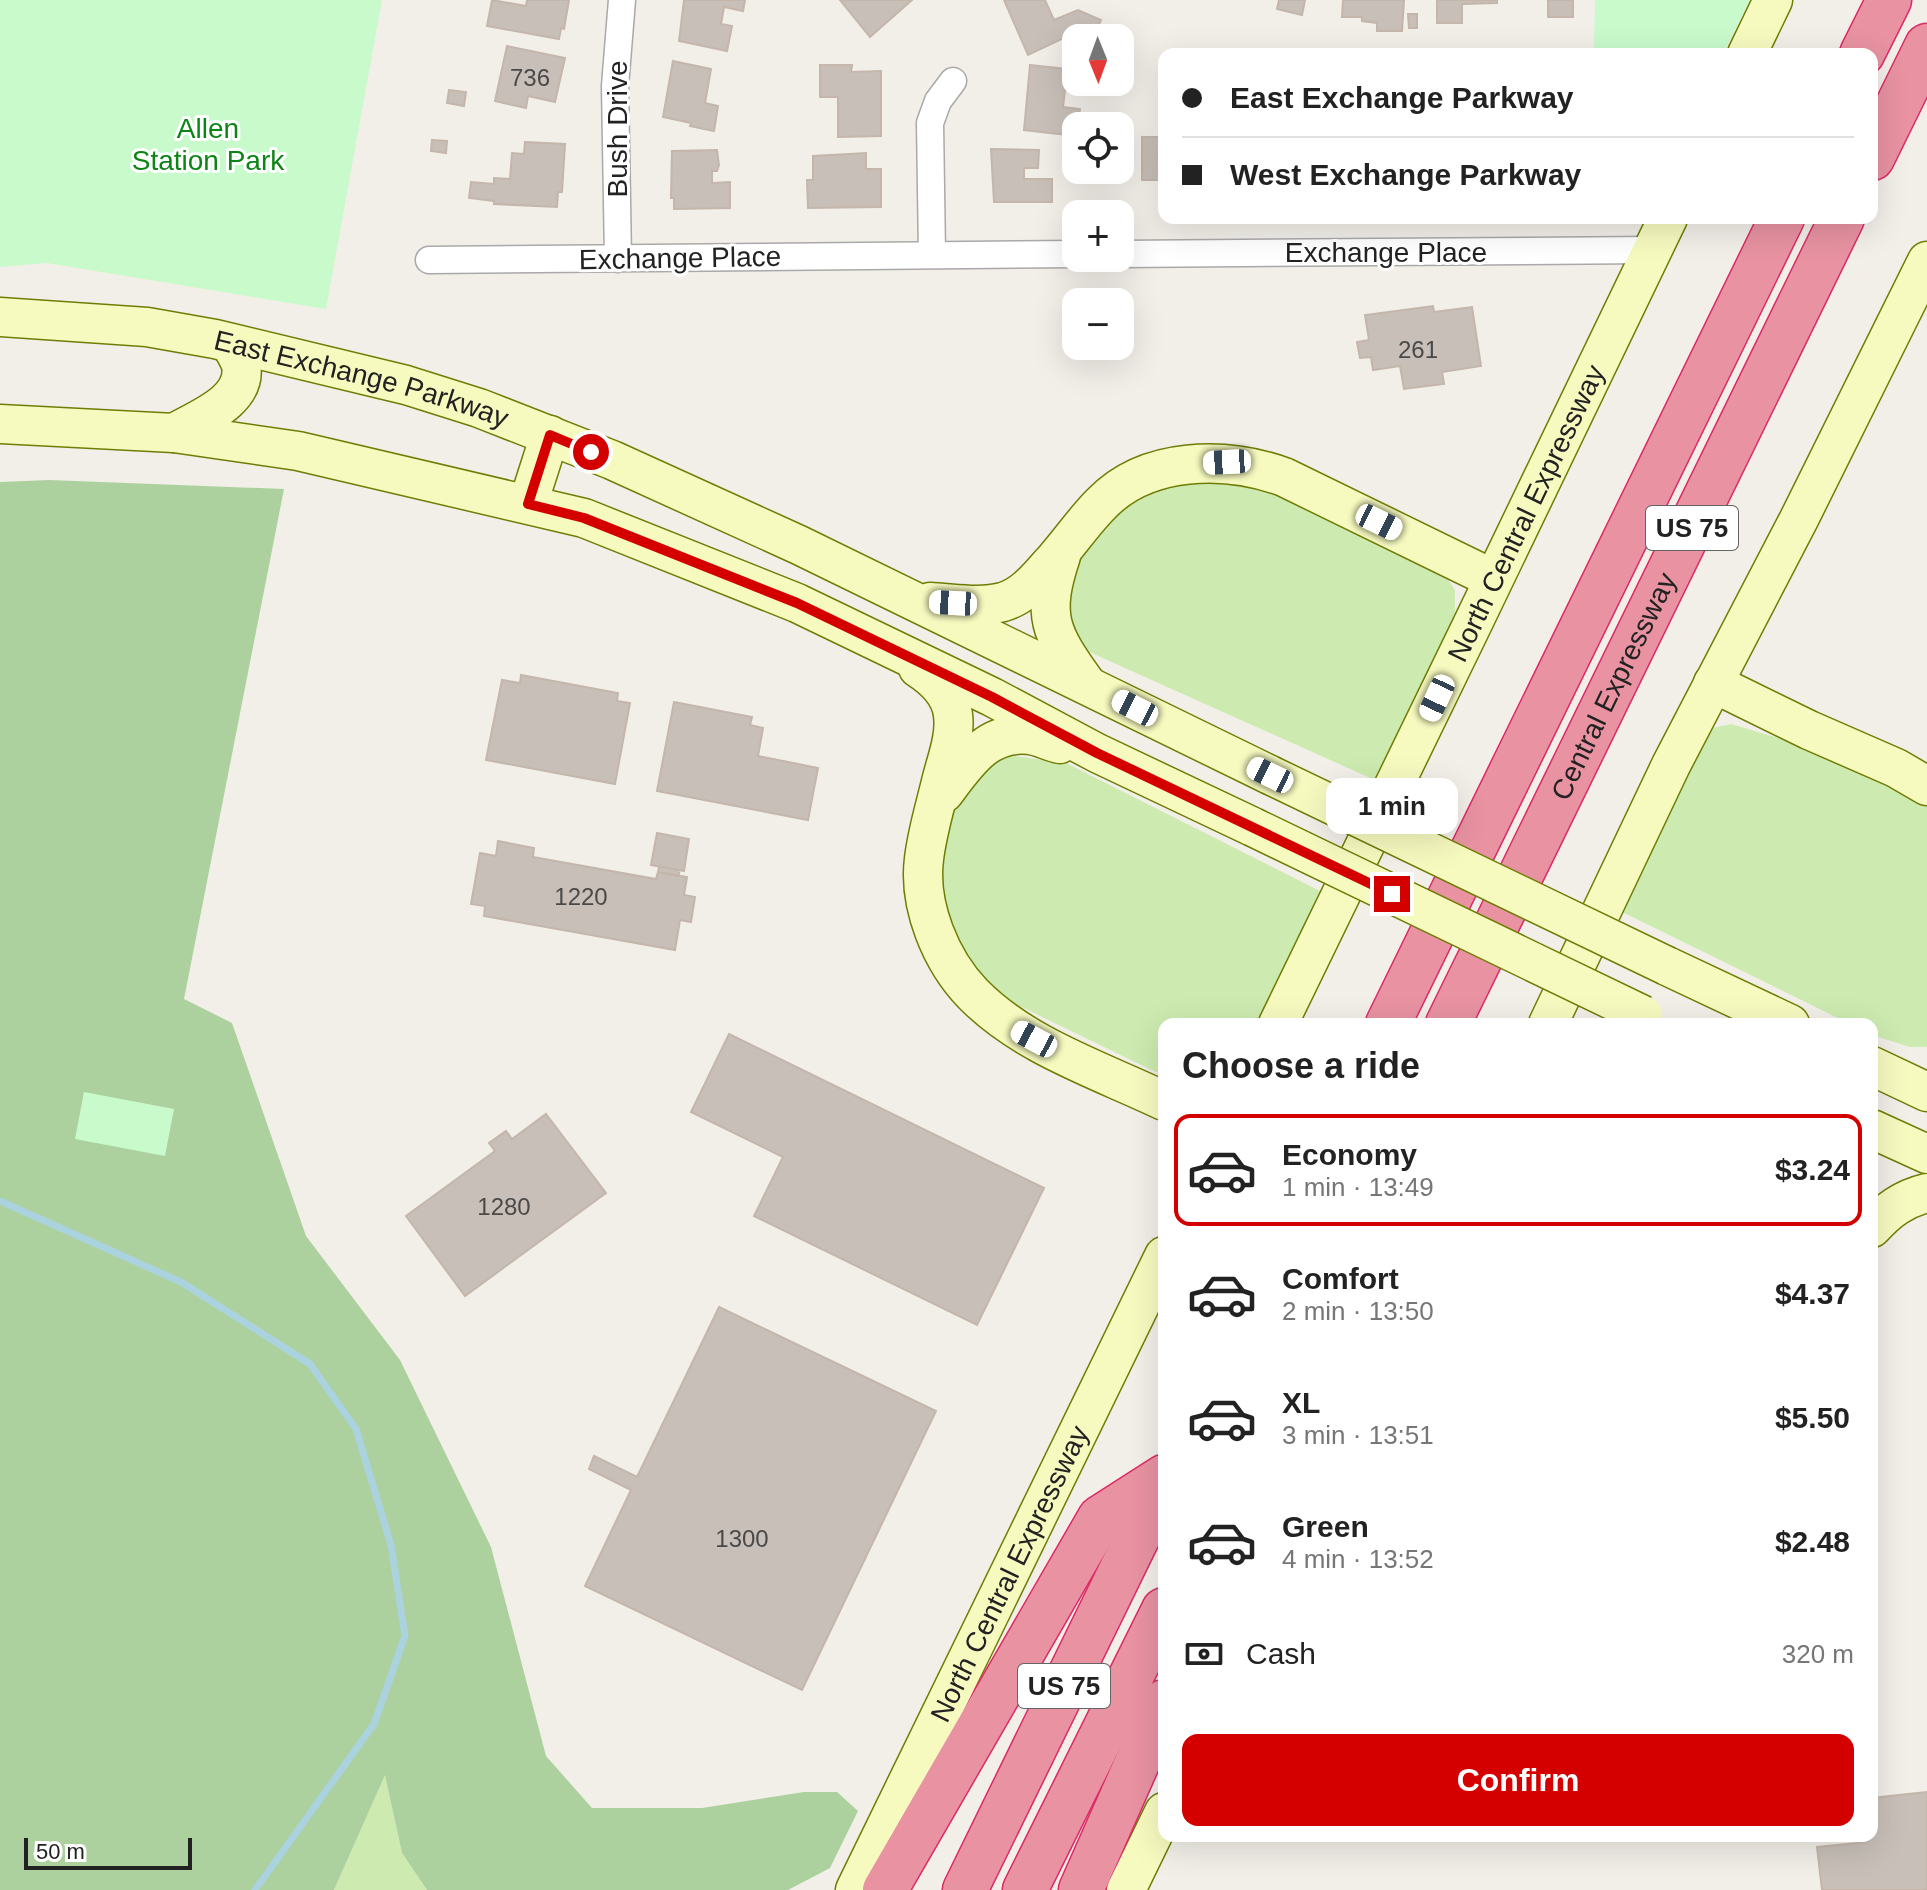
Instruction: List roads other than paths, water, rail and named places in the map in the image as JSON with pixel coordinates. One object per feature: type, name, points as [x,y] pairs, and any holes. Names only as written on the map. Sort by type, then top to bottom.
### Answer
[{"type":"highway","points":[[1865,48],[1889,0]]},
{"type":"highway","points":[[1878,146],[1927,46]]},
{"type":"highway","name":"Central Expressway","points":[[1391,1018],[1779,224]]},
{"type":"highway","name":"Central Expressway","points":[[1451,1018],[1839,224]]},
{"type":"highway","points":[[885,1890],[1100,1518],[1158,1484]]},
{"type":"highway","name":"US 75","points":[[965,1890],[1158,1492]]},
{"type":"highway","name":"US 75","points":[[1025,1890],[1158,1622]]},
{"type":"highway","points":[[1081,1890],[1158,1716]]},
{"type":"main road","points":[[1750,48],[1773,0]]},
{"type":"main road","name":"North Central Expressway","points":[[1281,1018],[1660,234]]},
{"type":"main road","points":[[1551,1018],[1608,894],[1927,261]]},
{"type":"main road","name":"East Exchange Parkway","points":[[18,318],[147,327],[230,343],[406,385],[550,435],[799,545],[1777,1018]]},
{"type":"main road","points":[[174,433],[234,394],[241,378],[241,364],[230,343]]},
{"type":"main road","points":[[0,424],[174,433],[298,451],[584,518],[797,603],[992,697],[1097,753],[1648,1018]]},
{"type":"main road","points":[[528,504],[550,435]]},
{"type":"main road","points":[[911,601],[981,606],[1004,601],[1037,580],[1102,503],[1123,487],[1153,473],[1191,464],[1227,462],[1284,477],[1493,579]]},
{"type":"main road","points":[[1063,550],[1050,594],[1051,612],[1056,636],[1087,683]]},
{"type":"main road","points":[[887,646],[933,678],[946,694],[953,715],[951,743],[923,861],[926,901],[935,932],[953,969],[970,991],[1012,1027],[1158,1098]]},
{"type":"main road","points":[[1713,683],[1896,768],[1927,786]]},
{"type":"main road","points":[[935,805],[972,755],[987,743],[1005,736],[1030,735],[1097,753]]},
{"type":"main road","points":[[1878,1059],[1927,1065]]},
{"type":"main road","points":[[1878,1069],[1927,1092]]},
{"type":"main road","points":[[1878,1132],[1927,1154]]},
{"type":"main road","points":[[1878,1222],[1891,1208],[1927,1193]]},
{"type":"main road","name":"North Central Expressway","points":[[855,1890],[1158,1268]]},
{"type":"main road","points":[[1126,1890],[1158,1824]]},
{"type":"street","name":"Bush Drive","points":[[618,259],[615,86],[622,0]]},
{"type":"street","points":[[932,255],[930,123],[938,101],[953,81]]},
{"type":"street","name":"Exchange Place","points":[[1134,253],[1660,234]]},
{"type":"street","name":"Exchange Place","points":[[429,260],[1062,254]]},
{"type":"waterway","points":[[0,1201],[181,1282],[310,1364],[356,1429],[391,1545],[405,1636],[374,1724],[255,1890]]},
{"type":"park label","name":"Allen Station Park","points":[[208,144]]}]
